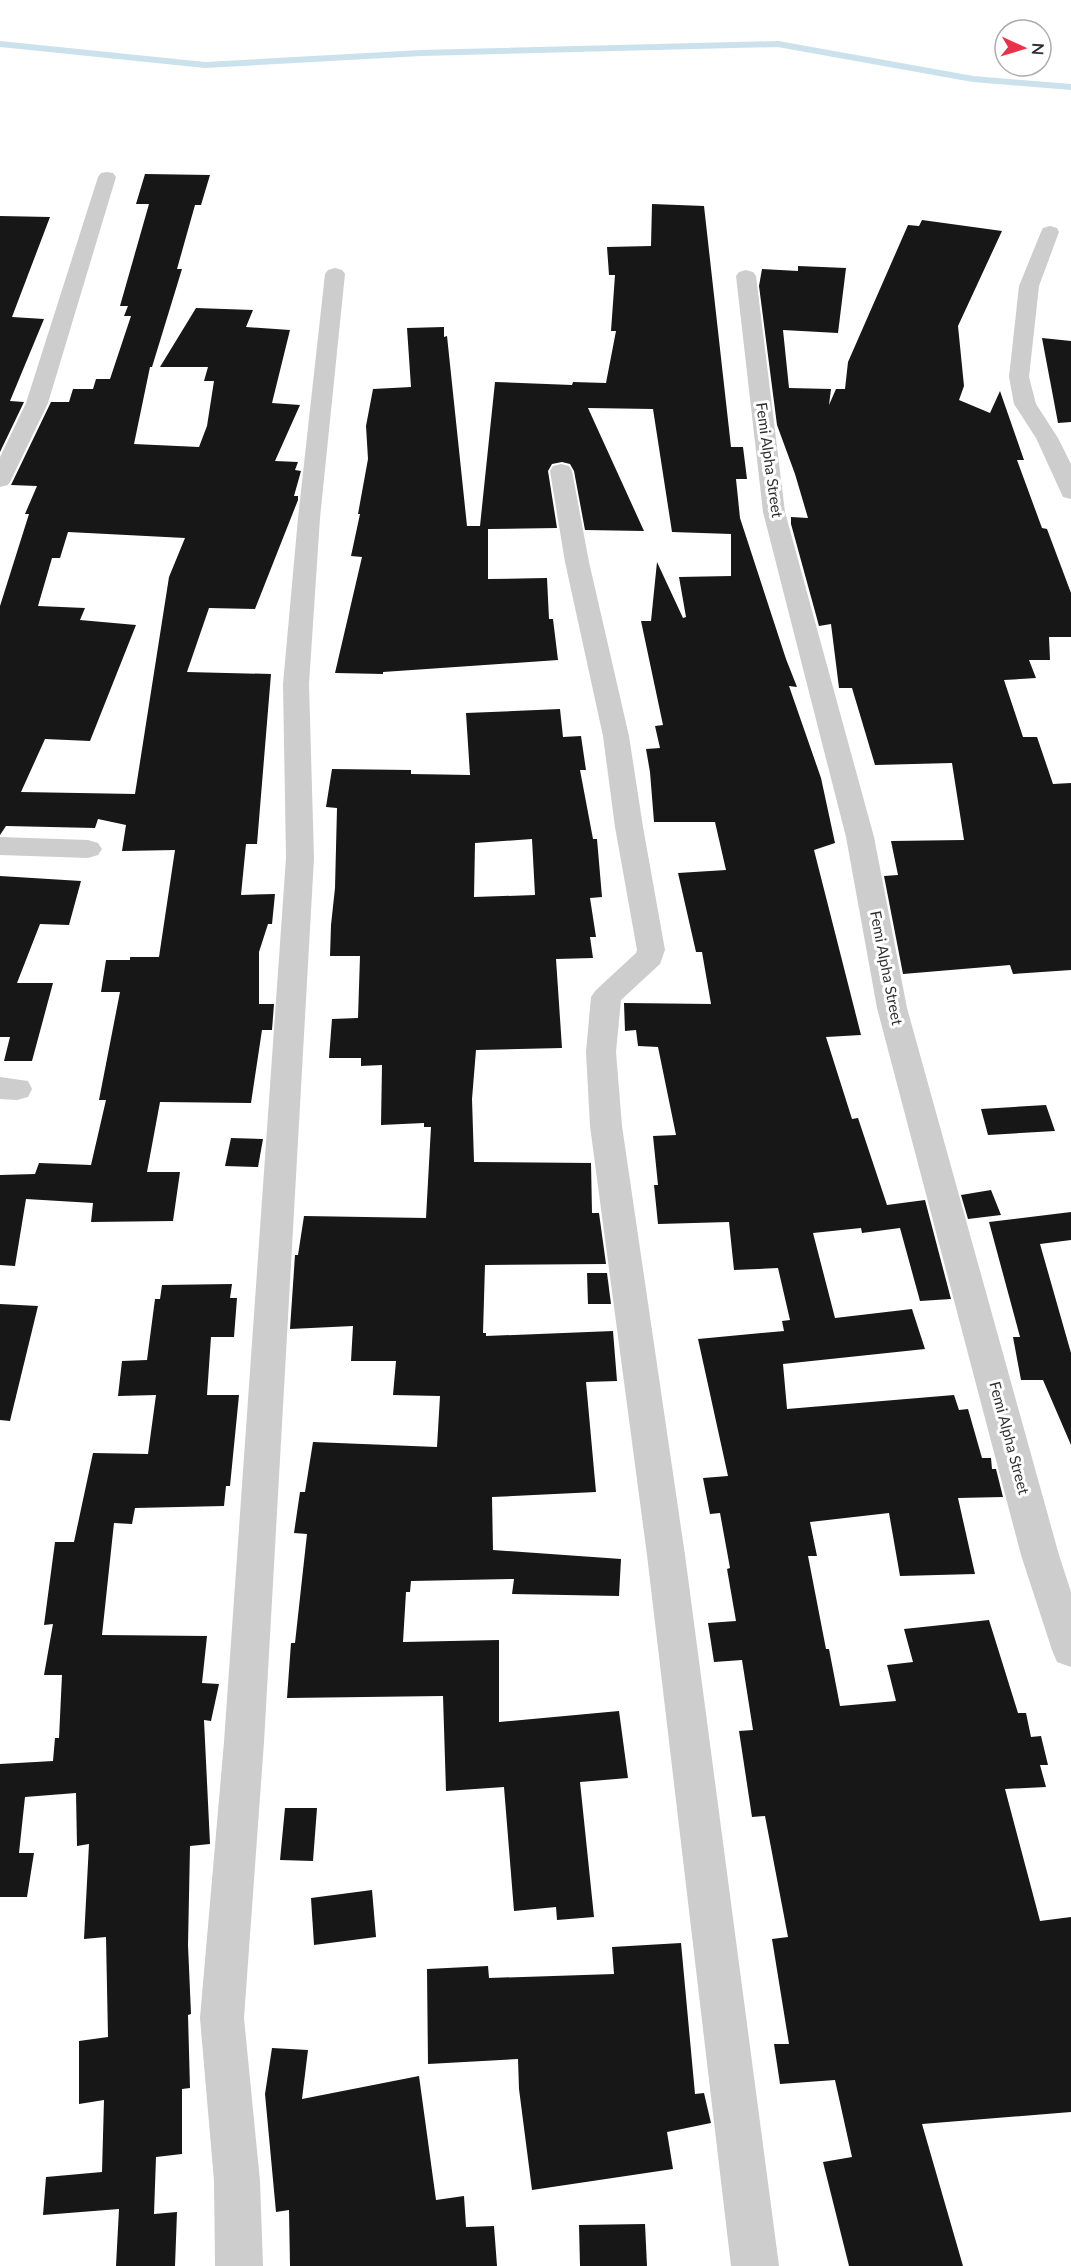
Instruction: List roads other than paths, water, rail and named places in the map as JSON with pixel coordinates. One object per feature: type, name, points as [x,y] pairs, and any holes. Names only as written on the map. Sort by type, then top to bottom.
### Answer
[{"type":"street","points":[[0,480],[37,403],[107,177]]},
{"type":"street","points":[[1050,232],[1029,286],[1018,377],[1025,404],[1047,438],[1069,483],[1071,492]]},
{"type":"street","points":[[239,2266],[237,2181],[222,2018],[244,1742],[300,858],[296,684],[309,518],[335,274]]},
{"type":"street","name":"Femi Alpha Street","points":[[746,276],[774,512],[860,837],[892,1008],[1040,1555],[1071,1650]]},
{"type":"street","points":[[561,471],[577,562],[616,736],[629,827],[651,950],[650,957],[606,997],[601,1052],[606,1126],[666,1555],[755,2266]]},
{"type":"street","points":[[0,846],[88,849]]},
{"type":"waterway","points":[[0,44],[205,65],[421,53],[778,44],[973,79],[1071,87]]}]
